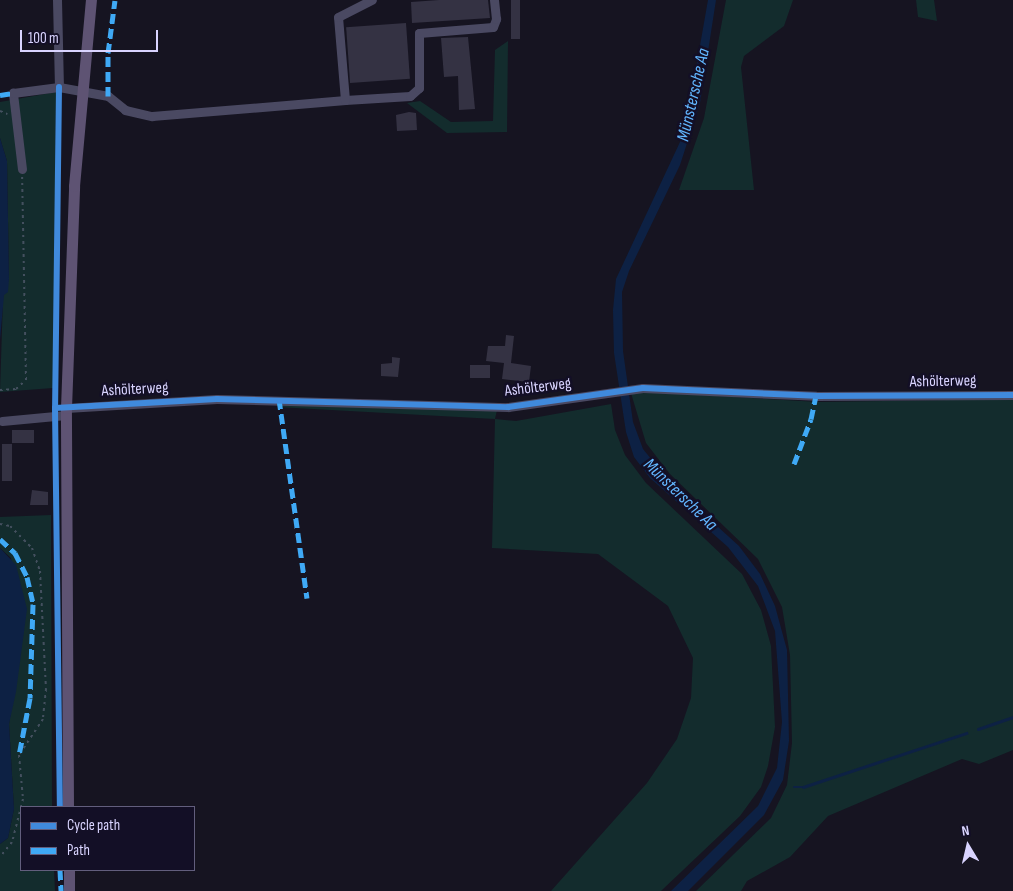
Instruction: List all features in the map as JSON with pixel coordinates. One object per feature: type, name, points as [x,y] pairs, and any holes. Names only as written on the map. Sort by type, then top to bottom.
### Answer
[{"type":"main road","points":[[68,806],[66,412],[74,186],[91,0]]},
{"type":"main road","points":[[69,871],[69,891]]},
{"type":"street","points":[[57,0],[59,87]]},
{"type":"street","points":[[345,100],[338,18],[359,3],[372,0]]},
{"type":"street","points":[[22,169],[13,93],[59,87],[82,93],[108,96],[125,110],[152,116],[410,96],[419,88],[419,34],[493,26],[496,19],[494,0]]},
{"type":"street","name":"Ashölterweg","points":[[2,421],[66,412],[218,399],[508,407],[637,389],[816,396],[1013,395]]},
{"type":"path","points":[[0,390],[16,389],[26,380],[22,169]]},
{"type":"path","points":[[0,524],[10,526],[32,548],[40,571],[46,689],[43,720],[18,755],[23,799],[21,806]]},
{"type":"path","points":[[0,857],[12,842],[20,811]]},
{"type":"green space","points":[[726,0],[793,0],[784,26],[744,56],[741,67],[754,190],[679,190],[704,118]]},
{"type":"green space","points":[[916,0],[934,0],[937,21],[918,17]]},
{"type":"green space","points":[[508,41],[507,132],[447,133],[407,103],[420,101],[451,122],[493,121],[495,50]]},
{"type":"green space","points":[[56,92],[53,388],[0,392],[3,297],[9,279],[7,161],[0,138],[0,102]]},
{"type":"green space","points":[[647,392],[819,402],[1013,399],[1013,750],[979,764],[962,759],[828,816],[790,857],[747,881],[741,891],[696,891],[771,818],[787,785],[792,743],[790,655],[782,607],[758,559],[670,474],[646,443],[631,393]]},
{"type":"green space","points":[[289,404],[497,410],[495,419],[277,407]]},
{"type":"green space","points":[[611,404],[615,430],[625,455],[646,483],[742,574],[761,610],[771,646],[775,727],[768,766],[761,787],[740,816],[661,891],[551,891],[647,783],[677,739],[691,698],[693,658],[668,606],[598,554],[492,548],[495,419],[516,421]]},
{"type":"green space","points":[[51,515],[52,806],[20,806],[20,871],[54,871],[55,891],[0,891],[0,844],[8,838],[14,809],[9,724],[21,648],[11,558],[0,548],[0,517]]},
{"type":"water","name":"Münstersche Aa","points":[[708,0],[716,0],[700,103],[680,165],[629,271],[622,292],[623,351],[633,422],[643,449],[673,486],[739,546],[760,574],[775,606],[787,650],[789,741],[783,780],[764,815],[688,891],[671,891],[758,806],[777,768],[782,722],[775,631],[758,586],[728,547],[650,478],[634,457],[626,432],[614,353],[613,310],[616,279],[680,142],[689,108]]},
{"type":"water","points":[[0,138],[7,161],[9,279],[8,292],[4,295],[0,340]]},
{"type":"water","points":[[0,548],[16,565],[27,609],[16,692],[9,724],[14,809],[8,838],[0,844]]},
{"type":"building","points":[[488,0],[490,18],[412,23],[411,2]]},
{"type":"building","points":[[511,0],[520,0],[520,39],[511,39]]},
{"type":"building","points":[[406,23],[410,79],[350,83],[346,27]]},
{"type":"building","points":[[468,37],[475,109],[459,110],[458,76],[444,77],[441,38]]},
{"type":"building","points":[[409,112],[416,113],[417,130],[397,131],[396,115]]},
{"type":"building","points":[[506,335],[514,336],[511,363],[531,366],[529,382],[502,379],[504,363],[486,361],[488,346],[505,346]]},
{"type":"building","points":[[392,357],[400,358],[398,377],[381,376],[381,364],[392,363]]},
{"type":"building","points":[[470,365],[490,365],[490,378],[470,378]]},
{"type":"building","points":[[12,430],[34,430],[34,443],[12,443]]},
{"type":"building","points":[[2,444],[12,444],[12,481],[2,481]]},
{"type":"building","points":[[32,490],[48,492],[48,505],[30,505]]},
{"type":"waterway","points":[[978,729],[1013,717]]},
{"type":"waterway","points":[[794,787],[803,787],[966,733]]},
{"type":"marked path","points":[[108,96],[108,53],[115,0]]},
{"type":"marked path","points":[[0,95],[13,93]]},
{"type":"marked path","points":[[794,464],[811,419],[816,396]]},
{"type":"marked path","points":[[279,399],[307,598]]},
{"type":"marked path","points":[[0,539],[15,553],[27,577],[33,604],[30,698],[19,755]]},
{"type":"marked path","points":[[60,871],[61,891]]},
{"type":"cycle path","points":[[59,87],[55,408],[60,806]]},
{"type":"cycle path","points":[[55,408],[217,399],[508,407],[643,388],[816,396],[1013,395]]}]
